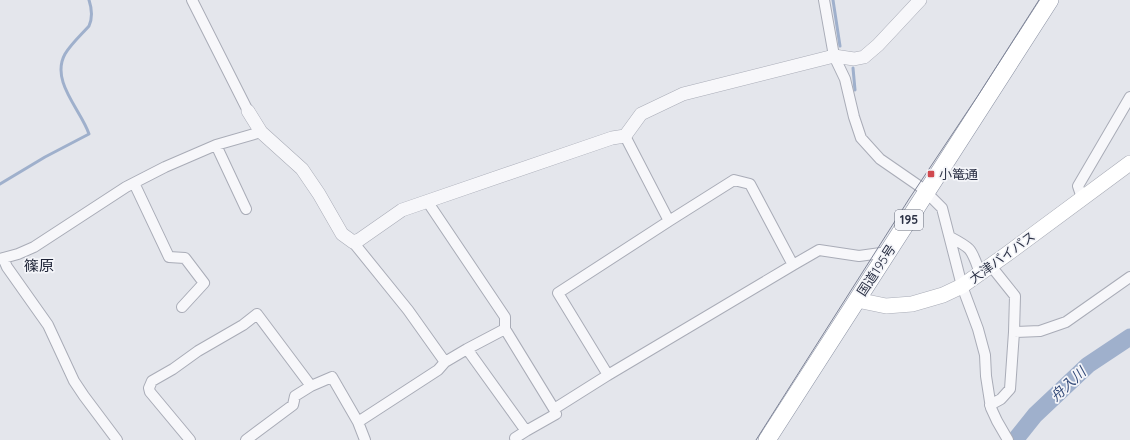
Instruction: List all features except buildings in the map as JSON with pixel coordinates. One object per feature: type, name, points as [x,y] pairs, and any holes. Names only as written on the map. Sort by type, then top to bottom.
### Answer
[{"type":"highway","name":"国道195号","points":[[767,440],[1050,0]]},
{"type":"main road","name":"大津バイパス","points":[[857,300],[886,306],[912,304],[943,295],[962,286],[1130,163]]},
{"type":"street","points":[[192,0],[248,111],[261,132],[302,169],[319,194],[342,234],[353,242],[408,310],[445,362]]},
{"type":"street","points":[[824,0],[834,56],[845,79],[854,117],[861,138],[880,159],[927,192],[942,208],[962,286],[978,329],[985,355],[990,405],[1007,438]]},
{"type":"street","points":[[353,242],[359,240],[402,210],[612,138],[625,136],[641,114],[683,94],[834,56],[854,59],[864,57],[878,45],[920,0]]},
{"type":"street","points":[[1082,198],[1078,186],[1130,97]]},
{"type":"street","points":[[114,439],[74,381],[48,325],[1,258],[18,254],[34,246],[134,183],[165,167],[216,145],[261,132]]},
{"type":"street","points":[[625,136],[669,221]]},
{"type":"street","points":[[216,145],[246,209]]},
{"type":"street","points":[[608,375],[558,293],[734,180],[750,184],[794,265]]},
{"type":"street","points":[[134,183],[169,257],[186,258],[204,283],[182,307]]},
{"type":"street","points":[[427,201],[505,317],[505,329],[556,414],[526,431],[516,438],[517,440]]},
{"type":"street","points":[[950,236],[972,250],[985,270],[1015,296],[1010,389],[1001,399],[990,405]]},
{"type":"street","points":[[554,409],[608,375],[819,250],[859,256],[888,252]]},
{"type":"street","points":[[1014,332],[1040,331],[1066,322],[1130,277]]},
{"type":"street","points":[[190,440],[150,392],[149,388],[152,381],[173,369],[198,351],[243,326],[258,314],[311,386]]},
{"type":"street","points":[[358,422],[438,370],[445,362],[467,348],[505,329]]},
{"type":"street","points":[[467,348],[526,431]]},
{"type":"street","points":[[246,440],[293,405],[294,396],[311,386],[332,377],[358,422],[365,440]]},
{"type":"waterway","points":[[0,184],[45,157],[89,134],[68,95],[61,75],[61,64],[65,54],[89,26],[92,13],[89,0]]},
{"type":"waterway","points":[[833,0],[840,46]]},
{"type":"waterway","points":[[853,68],[855,90]]},
{"type":"waterway","name":"舟入川","points":[[1015,440],[1035,415],[1088,365],[1130,337]]},
{"type":"tram line","points":[[756,440],[909,199],[1039,0]]},
{"type":"place","name":"小篭通","points":[[931,174]]},
{"type":"district","name":"篠原","points":[[39,266]]}]
